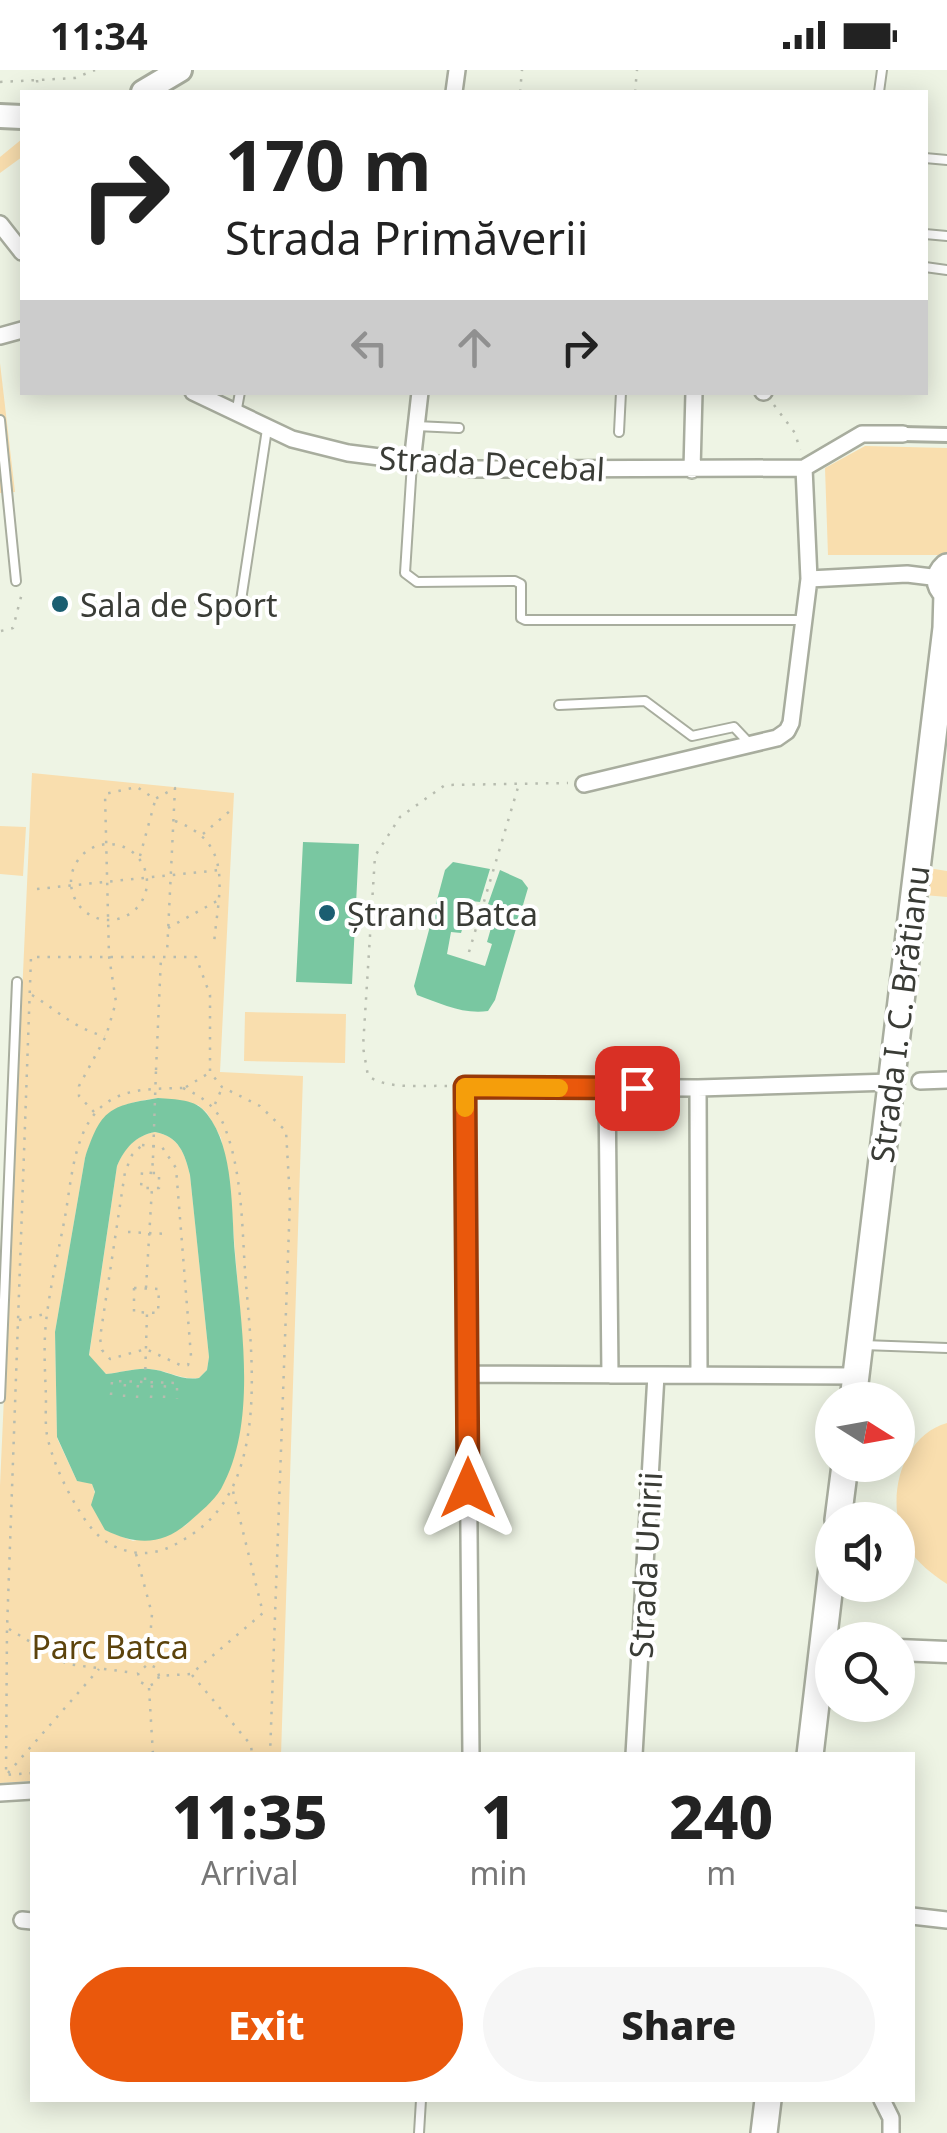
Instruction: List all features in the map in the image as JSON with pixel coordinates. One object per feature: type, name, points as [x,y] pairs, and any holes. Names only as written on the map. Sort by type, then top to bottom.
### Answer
[{"type":"main road","points":[[145,90],[180,70]]},
{"type":"main road","name":"Strada I. C. Brătianu","points":[[855,1382],[946,627],[947,593],[941,586],[944,572]]},
{"type":"main road","points":[[811,1752],[816,1722]]},
{"type":"main road","points":[[764,2133],[768,2102]]},
{"type":"street","name":"Strada Decebal","points":[[199,395],[267,430],[348,453],[412,463],[475,468],[804,468]]},
{"type":"street","points":[[412,463],[420,395]]},
{"type":"street","points":[[692,470],[694,395]]},
{"type":"street","points":[[584,784],[777,738],[787,732],[809,579],[804,468],[862,434],[947,434]]},
{"type":"street","points":[[809,579],[944,572]]},
{"type":"street","points":[[920,1081],[947,1080]]},
{"type":"street","points":[[470,1752],[465,1087],[698,1088],[891,1082]]},
{"type":"street","points":[[607,1088],[610,1375]]},
{"type":"street","points":[[698,1088],[699,1375]]},
{"type":"street","points":[[468,1374],[699,1375],[815,1385]]},
{"type":"street","name":"Strada Unirii","points":[[634,1752],[656,1375]]},
{"type":"street","points":[[915,1651],[947,1652]]},
{"type":"street","points":[[0,1792],[30,1791]]},
{"type":"street","points":[[915,1916],[947,1920]]},
{"type":"street","points":[[883,2102],[891,2118],[891,2133]]},
{"type":"lane","points":[[236,414],[239,395]]},
{"type":"lane","points":[[619,432],[621,395]]},
{"type":"lane","points":[[0,420],[5,500],[21,580]]},
{"type":"lane","points":[[416,426],[459,428]]},
{"type":"lane","points":[[200,600],[240,607],[267,430]]},
{"type":"lane","points":[[412,463],[406,573],[417,582],[515,581],[521,584],[521,618],[525,620],[804,620]]},
{"type":"lane","points":[[559,705],[644,701],[692,736],[734,728],[751,744]]},
{"type":"lane","points":[[0,1398],[17,982]]},
{"type":"lane","points":[[0,1082],[13,1082]]},
{"type":"lane","points":[[859,1345],[947,1348]]},
{"type":"lane","points":[[420,2133],[422,2102]]},
{"type":"path","points":[[0,82],[75,78],[95,70]]},
{"type":"path","points":[[37,80],[38,90]]},
{"type":"path","points":[[765,395],[795,434],[804,468]]},
{"type":"path","points":[[0,625],[0,631],[13,628],[21,580]]},
{"type":"path","points":[[468,952],[519,782]]},
{"type":"path","points":[[465,1087],[389,1084],[368,1076],[363,1048],[375,856],[400,816],[445,785],[584,784]]},
{"type":"path","points":[[95,1113],[86,1107],[79,1086],[106,1036],[116,1002],[109,956],[105,794],[137,787],[156,799]]},
{"type":"path","points":[[139,859],[156,799],[175,788],[152,1173]]},
{"type":"path","points":[[202,835],[232,810]]},
{"type":"path","points":[[174,821],[202,835],[215,850],[220,870],[214,944]]},
{"type":"path","points":[[106,844],[123,846],[139,859],[147,878],[140,904],[126,916],[108,920],[84,911],[71,888],[72,870],[82,854],[106,844]]},
{"type":"path","points":[[37,890],[220,870]]},
{"type":"path","points":[[168,928],[218,900]]},
{"type":"path","points":[[6,1775],[7,1628],[32,957],[196,957],[210,995],[210,1072],[222,1087],[260,1106],[286,1131],[290,1200],[270,1752]]},
{"type":"path","points":[[32,995],[58,1010],[83,1032],[106,1036]]},
{"type":"path","points":[[184,1088],[214,1106],[234,1159],[252,1403],[233,1490],[218,1515],[174,1547],[136,1553],[106,1543],[92,1533],[71,1498],[47,1435],[47,1314],[74,1165],[86,1127],[95,1113],[119,1096],[184,1088],[210,1072]]},
{"type":"path","points":[[214,1106],[222,1087]]},
{"type":"path","points":[[142,1145],[158,1145],[166,1150],[176,1168],[191,1356],[188,1365],[180,1366],[146,1349],[110,1359],[102,1350],[100,1338],[124,1172],[142,1145]]},
{"type":"path","points":[[142,1172],[152,1173],[159,1173],[159,1188],[141,1188],[142,1172]]},
{"type":"path","points":[[146,1288],[152,1188]]},
{"type":"path","points":[[128,1232],[169,1234]]},
{"type":"path","points":[[134,1288],[146,1288],[159,1289],[158,1313],[134,1312],[134,1288]]},
{"type":"path","points":[[144,1382],[147,1313]]},
{"type":"path","points":[[19,1320],[47,1314]]},
{"type":"path","points":[[111,1395],[112,1380],[178,1383],[177,1399]]},
{"type":"path","points":[[124,1397],[125,1381]]},
{"type":"path","points":[[137,1398],[138,1382]]},
{"type":"path","points":[[151,1398],[152,1382]]},
{"type":"path","points":[[164,1398],[165,1383]]},
{"type":"path","points":[[159,1676],[191,1674],[263,1613],[233,1490]]},
{"type":"path","points":[[7,1628],[67,1664],[138,1673],[148,1664],[152,1614],[136,1553]]},
{"type":"path","points":[[148,1664],[157,1668],[159,1676],[149,1686]]},
{"type":"path","points":[[6,1775],[99,1669]]},
{"type":"path","points":[[138,1673],[140,1682],[149,1686]]},
{"type":"path","points":[[191,1674],[251,1745],[252,1752]]},
{"type":"path","points":[[149,1686],[153,1752]]},
{"type":"path","points":[[6,1775],[30,1773]]},
{"type":"green space","points":[[20,141],[20,158],[0,173],[0,157]]},
{"type":"green space","points":[[0,363],[15,492],[0,493]]},
{"type":"green space","points":[[865,446],[947,448],[947,555],[828,555],[825,468]]},
{"type":"green space","name":"Parc Batca","points":[[32,773],[234,793],[220,1072],[303,1076],[281,1752],[30,1752],[30,1781],[0,1783],[0,1486]],"holes":[[[158,1098],[198,1105],[221,1138],[230,1190],[242,1337],[242,1408],[231,1462],[220,1490],[185,1526],[133,1541],[105,1530],[92,1483],[77,1481],[57,1438],[55,1332],[85,1158],[103,1121],[129,1104]]]},
{"type":"green space","points":[[0,826],[26,827],[23,876],[0,874]]},
{"type":"green space","points":[[928,868],[947,871],[947,897],[924,895]]},
{"type":"green space","points":[[245,1012],[346,1014],[345,1063],[244,1061]]},
{"type":"green space","points":[[155,1132],[170,1137],[180,1147],[190,1175],[209,1357],[207,1370],[199,1378],[149,1369],[106,1374],[89,1356],[117,1166],[132,1143]]},
{"type":"green space","points":[[947,1423],[947,1584],[915,1556],[915,1502],[897,1502],[899,1482],[915,1482],[915,1446],[930,1431]]},
{"type":"shaded area","name":"Ștrand Batca","points":[[303,842],[359,844],[352,984],[296,982]]},
{"type":"shaded area","points":[[453,862],[490,869],[480,902],[471,901],[461,933],[451,932],[447,954],[485,966],[497,907],[488,904],[500,870],[522,880],[528,888],[495,1000],[488,1011],[443,1005],[417,995],[414,986],[445,870]]},
{"type":"shaded area","points":[[158,1098],[197,1105],[207,1114],[223,1145],[230,1182],[244,1374],[240,1435],[221,1489],[179,1530],[148,1541],[105,1530],[91,1505],[95,1492],[92,1484],[77,1481],[57,1437],[55,1332],[85,1158],[102,1120],[118,1108]],"holes":[[[155,1132],[180,1147],[190,1175],[209,1357],[207,1370],[192,1379],[149,1369],[106,1374],[89,1355],[117,1166],[136,1140]]]},
{"type":"slow traffic","points":[[465,1108],[465,1087],[559,1088]]},
{"type":"place","name":"Sala de Sport","points":[[60,604]]},
{"type":"place","name":"Ștrand Batca","points":[[327,913]]},
{"type":"route","points":[[468,1488],[465,1087],[637,1088]]}]
